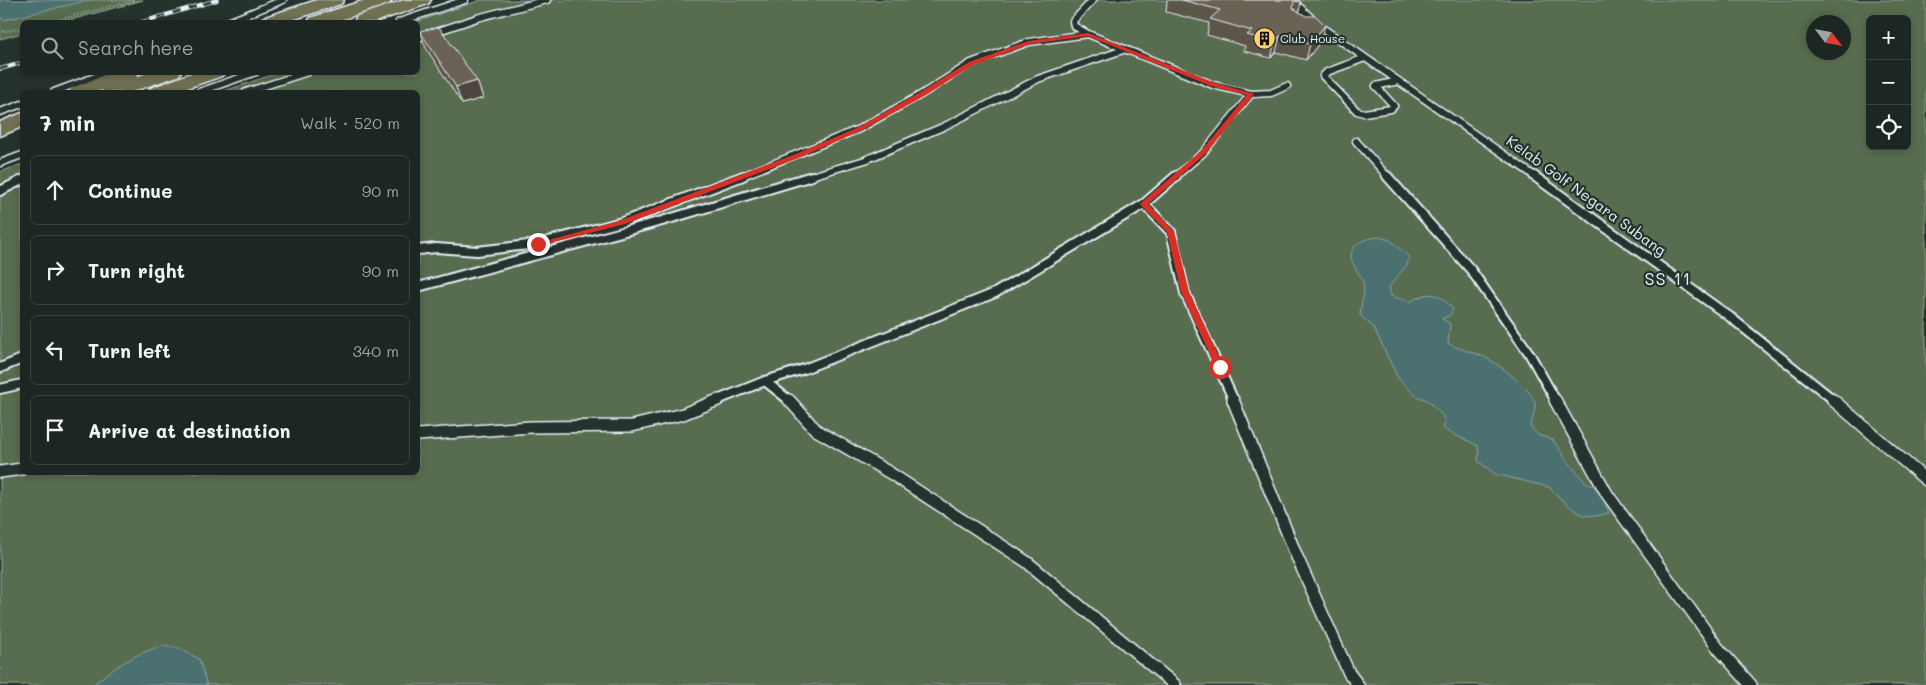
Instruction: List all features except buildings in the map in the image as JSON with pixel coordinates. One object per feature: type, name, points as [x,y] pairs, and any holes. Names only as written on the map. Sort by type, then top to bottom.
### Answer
[{"type":"highway","points":[[275,20],[335,0]]},
{"type":"highway","points":[[323,20],[383,0]]},
{"type":"highway","points":[[363,20],[422,0]]},
{"type":"highway","points":[[75,90],[122,75]]},
{"type":"highway","points":[[118,90],[161,75]]},
{"type":"highway","points":[[164,90],[206,75]]},
{"type":"highway","points":[[0,130],[20,120]]},
{"type":"highway","points":[[0,130],[20,124]]},
{"type":"highway","points":[[0,148],[20,141]]},
{"type":"lane","points":[[233,20],[283,0]]},
{"type":"lane","points":[[405,20],[465,0]]},
{"type":"lane","points":[[420,37],[495,13],[546,0]]},
{"type":"lane","points":[[1093,0],[1073,21],[1074,26],[1088,34],[1213,85],[1251,94],[1267,94],[1287,86]]},
{"type":"lane","name":"Kelab Golf Negara Subang","points":[[1291,1],[1321,27],[1557,191],[1731,318],[1864,426],[1926,480]]},
{"type":"lane","points":[[1309,27],[1321,27]]},
{"type":"lane","points":[[420,250],[436,248],[477,251],[538,244],[622,222],[798,156],[860,129],[922,94],[971,63],[1029,42],[1088,34]]},
{"type":"lane","points":[[420,286],[662,221],[865,160],[945,126],[1038,79],[1126,49]]},
{"type":"lane","points":[[1365,58],[1327,72],[1323,76],[1353,109],[1364,113],[1391,109],[1394,106],[1376,86],[1398,81]]},
{"type":"lane","points":[[75,90],[102,75]]},
{"type":"lane","points":[[75,90],[106,75]]},
{"type":"lane","points":[[205,90],[247,75]]},
{"type":"lane","points":[[252,90],[299,75]]},
{"type":"lane","points":[[420,435],[531,427],[632,426],[683,414],[765,380],[804,369],[995,293],[1144,204],[1203,153],[1251,94]]},
{"type":"lane","points":[[0,112],[20,105]]},
{"type":"lane","points":[[1356,141],[1471,270],[1529,353],[1607,494],[1718,648],[1751,685]]},
{"type":"lane","points":[[0,163],[20,156]]},
{"type":"lane","points":[[0,191],[20,181]]},
{"type":"lane","points":[[1144,204],[1171,232],[1185,292],[1220,367],[1297,557],[1349,673],[1358,685]]},
{"type":"lane","points":[[0,368],[20,360]]},
{"type":"lane","points":[[765,380],[783,394],[816,430],[890,474],[1027,562],[1175,685]]},
{"type":"lane","points":[[0,389],[20,384]]},
{"type":"lane","points":[[0,472],[20,469]]},
{"type":"path","points":[[59,20],[135,0]]},
{"type":"path","points":[[0,32],[20,28]]},
{"type":"green space","points":[[0,0],[143,0],[70,20],[20,20],[20,34],[0,39]]},
{"type":"green space","points":[[481,0],[1926,0],[1926,685],[0,685],[0,172],[20,165],[20,475],[420,475],[420,90],[228,90],[271,75],[420,75],[420,21]]},
{"type":"water","points":[[0,0],[90,0],[4,20],[0,17]]},
{"type":"water","points":[[1379,237],[1390,240],[1409,257],[1407,265],[1389,287],[1391,296],[1410,302],[1428,294],[1438,296],[1448,303],[1453,309],[1450,315],[1442,319],[1450,324],[1448,343],[1490,360],[1505,370],[1528,391],[1535,403],[1530,426],[1538,435],[1553,440],[1584,481],[1595,487],[1603,498],[1609,513],[1596,516],[1583,515],[1567,505],[1549,487],[1495,474],[1478,461],[1478,446],[1443,428],[1445,422],[1442,415],[1427,400],[1416,396],[1398,378],[1374,328],[1360,315],[1364,288],[1351,258],[1356,245],[1365,240]]},
{"type":"water","points":[[162,646],[179,648],[199,659],[207,685],[92,685],[125,662]]},
{"type":"railway","points":[[149,20],[217,0]]},
{"type":"railway","points":[[0,69],[20,64]]},
{"type":"place","name":"Club House","points":[[1264,39]]},
{"type":"district","name":"SS 11","points":[[1668,279]]},
{"type":"route","points":[[538,244],[622,222],[740,176],[798,156],[860,129],[922,94],[971,63],[1029,42],[1088,34],[1213,85],[1251,94],[1203,153],[1144,204],[1171,232],[1185,292],[1220,367]]}]
